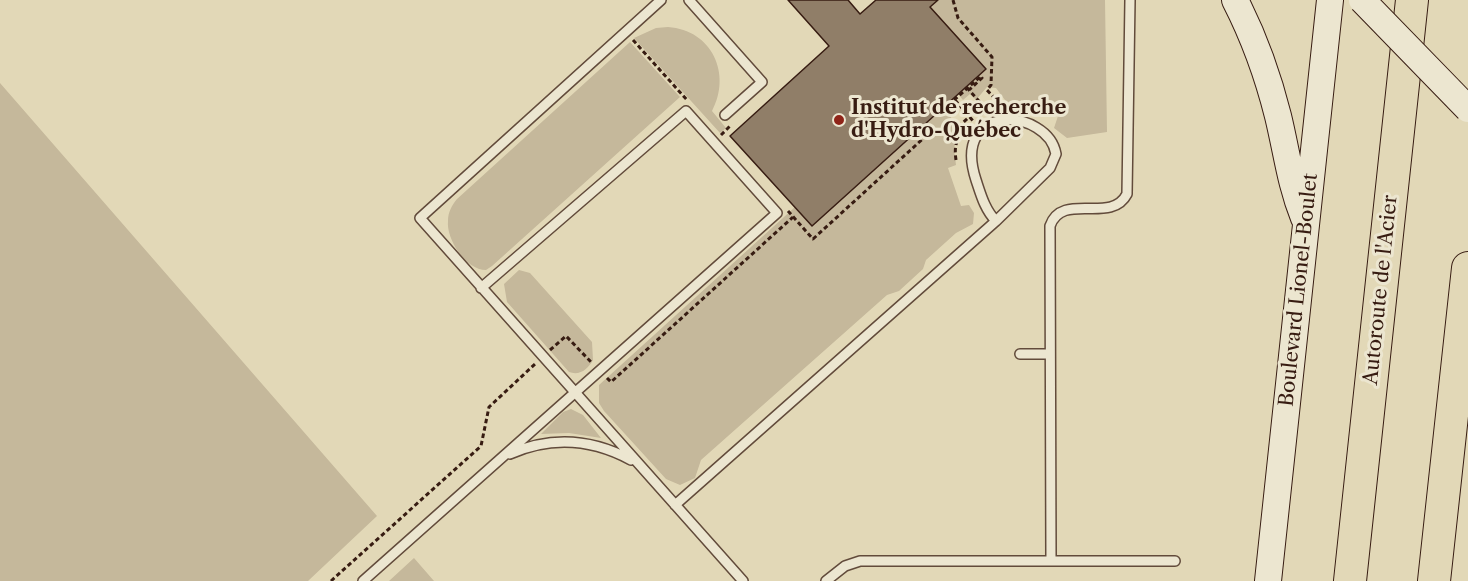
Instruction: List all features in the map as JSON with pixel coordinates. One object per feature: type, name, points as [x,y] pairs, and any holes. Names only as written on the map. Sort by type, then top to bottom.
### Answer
[{"type":"highway","name":"Autoroute de l'Acier","points":[[1350,581],[1412,0]]},
{"type":"highway","points":[[1434,581],[1468,268]]},
{"type":"street","points":[[1235,0],[1267,78],[1292,185],[1306,222]]},
{"type":"street","name":"Boulevard Lionel-Boulet","points":[[1268,581],[1330,0]]},
{"type":"street","points":[[1362,0],[1468,109]]},
{"type":"lane","points":[[661,0],[420,218],[743,581]]},
{"type":"lane","points":[[689,0],[762,82],[725,115]]},
{"type":"lane","points":[[1051,561],[1049,354],[1051,222],[1060,212],[1067,209],[1115,207],[1122,202],[1129,190],[1130,0]]},
{"type":"lane","points":[[363,581],[777,213],[686,111],[482,288]]},
{"type":"lane","points":[[675,505],[996,221],[1055,161],[1056,154],[1051,138],[1042,131],[1015,120],[989,123],[974,138],[971,146],[974,175],[987,209],[996,221]]},
{"type":"lane","points":[[1020,354],[1049,354]]},
{"type":"lane","points":[[502,457],[532,446],[577,442],[605,448],[637,463]]},
{"type":"lane","points":[[826,581],[845,566],[860,561],[1175,561]]},
{"type":"path","points":[[952,0],[958,18],[992,57],[990,85],[987,90],[1001,105]]},
{"type":"path","points":[[631,39],[692,105]]},
{"type":"path","points":[[975,123],[954,99],[981,76],[982,78],[969,90],[986,109]]},
{"type":"path","points":[[784,207],[813,239],[927,135],[954,131],[969,117]]},
{"type":"path","points":[[727,144],[718,134],[733,124]]},
{"type":"path","points":[[606,377],[611,382],[793,217]]},
{"type":"path","points":[[550,350],[566,336],[591,363]]},
{"type":"path","points":[[332,581],[481,446],[489,407],[535,364]]},
{"type":"shaded area","points":[[938,0],[1105,0],[1107,132],[1067,138],[1054,128],[1058,116],[1021,100],[1017,110],[1008,104],[996,88],[987,87],[976,100],[970,94],[963,100],[958,94],[986,69],[930,7]]},
{"type":"shaded area","points":[[668,27],[696,36],[707,45],[714,56],[720,83],[718,97],[712,111],[726,128],[720,133],[634,38],[656,28]]},
{"type":"shaded area","points":[[630,42],[680,97],[492,266],[486,270],[471,265],[454,244],[448,228],[449,215],[455,201]]},
{"type":"shaded area","points":[[0,83],[377,516],[308,581],[0,581]]},
{"type":"shaded area","points":[[948,104],[954,110],[949,115],[958,126],[952,134],[956,139],[954,149],[956,165],[948,168],[961,206],[969,205],[974,213],[973,224],[956,233],[926,260],[923,269],[899,291],[887,295],[701,460],[695,478],[680,485],[666,479],[604,411],[599,403],[599,385],[795,207],[812,226]]},
{"type":"shaded area","points":[[519,270],[530,273],[592,342],[593,360],[583,371],[569,372],[507,302],[504,284]]},
{"type":"shaded area","points":[[571,409],[583,415],[601,438],[569,433],[541,434],[563,412]]},
{"type":"shaded area","points":[[414,558],[434,581],[389,581]]},
{"type":"building","name":"Institut de recherche d'Hydro-Québec","points":[[788,0],[848,0],[860,14],[876,0],[938,0],[930,7],[986,69],[812,226],[730,136],[829,46]]},
{"type":"place","name":"Institut de recherche d'Hydro-Québec","points":[[839,120]]}]
